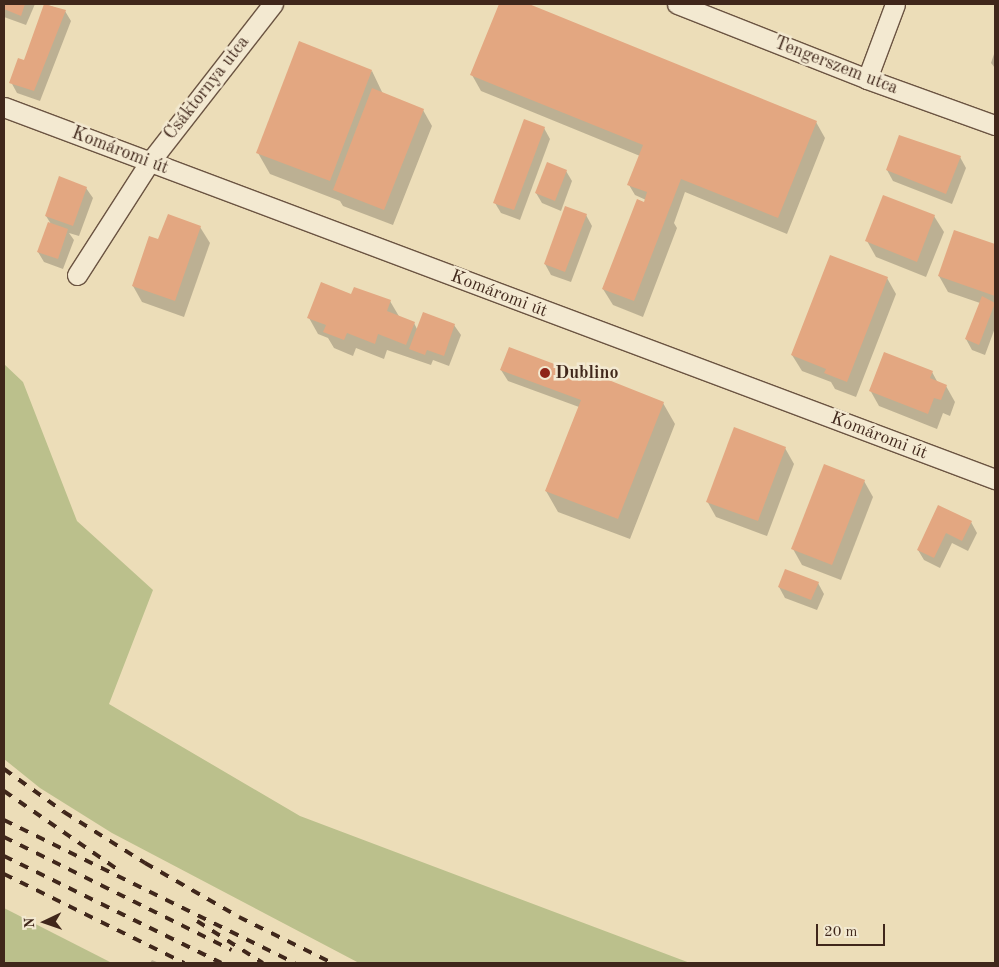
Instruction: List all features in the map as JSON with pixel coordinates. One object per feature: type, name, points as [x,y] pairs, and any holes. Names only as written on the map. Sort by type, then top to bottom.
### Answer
[{"type":"street","name":"Csáktornya utca","points":[[77,275],[149,162],[273,4]]},
{"type":"street","name":"Tengerszem utca","points":[[677,4],[867,79],[995,125]]},
{"type":"street","points":[[867,79],[895,4]]},
{"type":"street","name":"Komáromi út","points":[[4,107],[995,479]]},
{"type":"green space","points":[[4,364],[23,382],[77,521],[153,590],[109,704],[300,816],[690,963],[359,963],[112,833],[40,788],[4,759]]},
{"type":"green space","points":[[4,908],[112,963],[4,963]]},
{"type":"building","points":[[4,4],[25,4],[21,16],[4,9]]},
{"type":"building","points":[[44,4],[66,10],[34,91],[9,83],[18,58],[24,60]]},
{"type":"building","points":[[499,4],[529,4],[817,121],[778,218],[681,179],[634,301],[602,289],[637,199],[644,202],[647,192],[627,185],[643,145],[470,75]]},
{"type":"building","points":[[299,41],[372,70],[330,181],[256,153]]},
{"type":"building","points":[[372,88],[424,109],[384,210],[333,190]]},
{"type":"building","points":[[524,119],[545,127],[514,210],[493,203]]},
{"type":"building","points":[[899,135],[961,156],[946,194],[886,170]]},
{"type":"building","points":[[547,162],[567,170],[555,201],[535,193]]},
{"type":"building","points":[[59,176],[87,187],[73,226],[45,216]]},
{"type":"building","points":[[883,195],[935,215],[917,262],[865,241]]},
{"type":"building","points":[[565,206],[587,214],[565,272],[544,264]]},
{"type":"building","points":[[168,214],[201,226],[175,301],[132,286],[149,236],[158,239]]},
{"type":"building","points":[[48,222],[68,229],[58,259],[37,252]]},
{"type":"building","points":[[954,230],[995,244],[995,296],[938,276]]},
{"type":"building","points":[[830,255],[888,277],[847,382],[824,373],[826,369],[791,355]]},
{"type":"building","points":[[321,282],[351,294],[354,287],[391,300],[387,311],[415,322],[406,345],[378,334],[375,344],[347,333],[344,340],[323,332],[326,325],[307,318]]},
{"type":"building","points":[[982,296],[995,303],[979,345],[965,339]]},
{"type":"building","points":[[423,312],[455,324],[444,356],[427,350],[425,355],[409,349]]},
{"type":"building","points":[[509,347],[589,377],[591,373],[664,402],[618,519],[545,491],[581,400],[500,370]]},
{"type":"building","points":[[884,352],[933,371],[930,378],[947,385],[941,400],[934,398],[928,414],[869,391]]},
{"type":"building","points":[[734,427],[786,447],[758,521],[706,502]]},
{"type":"building","points":[[824,464],[865,480],[832,565],[791,549]]},
{"type":"building","points":[[938,505],[972,521],[962,541],[946,533],[934,558],[917,550]]},
{"type":"building","points":[[785,569],[819,582],[811,600],[778,587]]},
{"type":"railway","points":[[4,769],[64,812],[145,863],[239,917],[332,963]]},
{"type":"railway","points":[[4,791],[117,869]]},
{"type":"railway","points":[[4,820],[295,963]]},
{"type":"railway","points":[[4,837],[232,950]]},
{"type":"railway","points":[[4,856],[221,963]]},
{"type":"railway","points":[[4,874],[184,963]]},
{"type":"railway","points":[[197,921],[263,963]]},
{"type":"place","name":"Dublino","points":[[545,373]]}]
